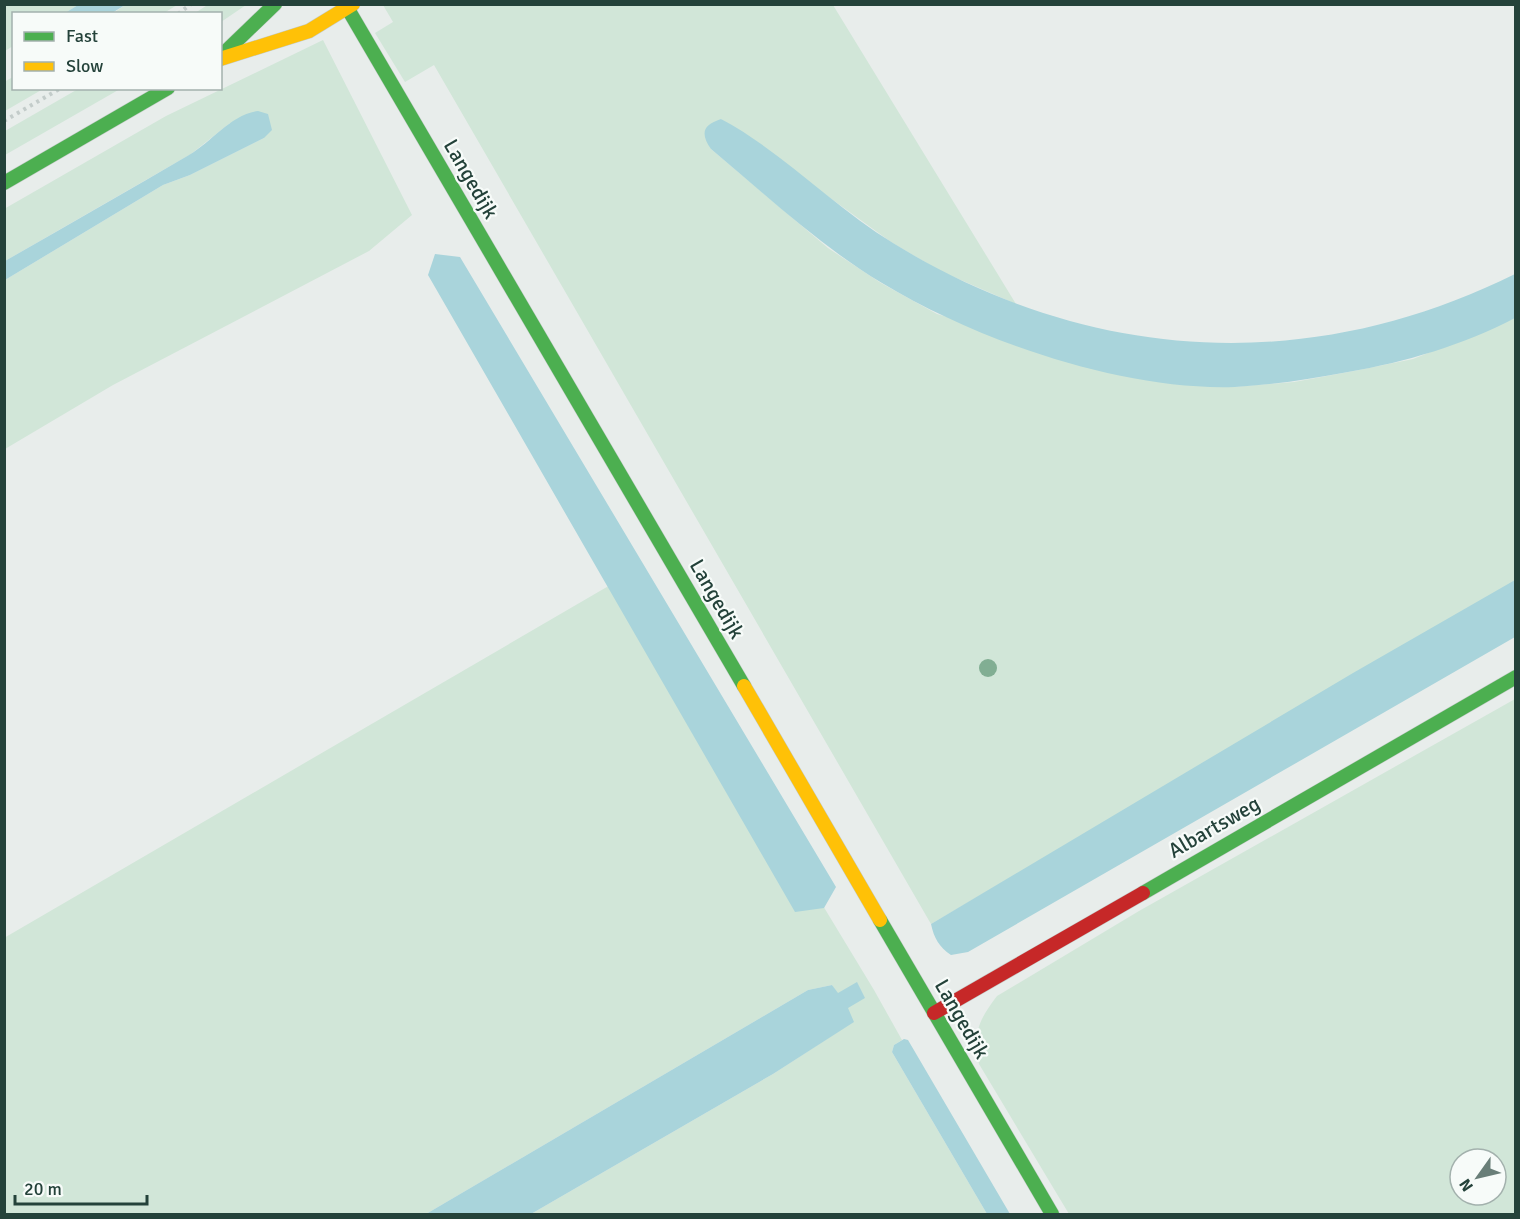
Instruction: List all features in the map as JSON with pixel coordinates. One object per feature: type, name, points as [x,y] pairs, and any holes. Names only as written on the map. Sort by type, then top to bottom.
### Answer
[{"type":"street","points":[[222,56],[275,4]]},
{"type":"street","points":[[222,57],[309,31],[348,6]]},
{"type":"street","name":"Langedijk","points":[[348,6],[1052,1215]]},
{"type":"street","points":[[4,183],[165,90]]},
{"type":"street","name":"Albartsweg","points":[[934,1013],[1515,678]]},
{"type":"path","points":[[4,121],[58,90]]},
{"type":"green space","points":[[209,4],[246,4],[222,21],[222,12],[197,12]]},
{"type":"green space","points":[[5,5],[78,5],[67,12],[12,12],[12,47],[5,51]]},
{"type":"green space","points":[[125,5],[177,5],[166,12],[115,12]]},
{"type":"green space","points":[[383,5],[833,5],[1016,304],[940,271],[891,242],[721,119],[711,149],[828,248],[881,283],[937,314],[1175,383],[1233,387],[1294,382],[1354,371],[1413,359],[1515,318],[1515,583],[931,924],[434,65],[405,82],[375,33],[393,22]]},
{"type":"green space","points":[[323,40],[412,215],[369,251],[113,385],[5,449],[5,280],[163,185],[190,175],[264,138],[230,123],[191,154],[5,261],[4,209],[166,116]]},
{"type":"green space","points":[[12,78],[12,90],[41,90],[5,111],[4,82]]},
{"type":"green space","points":[[76,90],[118,90],[5,155],[5,131]]},
{"type":"green space","points":[[624,577],[874,990],[902,1040],[894,1045],[892,1052],[987,1214],[531,1214],[773,1074],[853,1022],[832,985],[808,990],[426,1214],[5,1214],[4,938]]},
{"type":"green space","points":[[1515,699],[1515,1214],[1069,1214],[979,1064],[977,1035],[981,1020],[997,996],[1139,911]]},
{"type":"water","points":[[78,4],[125,5],[114,12],[67,12]]},
{"type":"water","points":[[258,111],[268,114],[272,130],[264,138],[190,175],[163,185],[5,280],[5,261],[189,155],[230,123]]},
{"type":"water","points":[[721,119],[764,146],[871,229],[893,243],[968,283],[1044,313],[1122,333],[1201,342],[1280,341],[1359,329],[1437,307],[1515,274],[1515,318],[1455,344],[1413,358],[1370,368],[1277,383],[1235,387],[1191,386],[1146,381],[1099,371],[1052,358],[962,324],[920,304],[859,269],[794,219],[711,149],[705,138],[705,130],[710,124]]},
{"type":"water","points":[[435,254],[460,257],[836,887],[824,908],[795,912],[428,275]]},
{"type":"water","points":[[1515,580],[1515,637],[968,952],[951,955],[938,942],[931,924],[1353,673]]},
{"type":"water","points":[[857,982],[865,998],[848,1008],[854,1022],[773,1074],[531,1214],[426,1214],[808,990],[832,985],[838,993]]},
{"type":"water","points":[[904,1039],[908,1040],[1010,1214],[987,1214],[892,1052],[894,1045]]},
{"type":"traffic: fast","points":[[222,55],[275,4]]},
{"type":"traffic: fast","points":[[345,4],[744,686]]},
{"type":"traffic: fast","points":[[4,183],[165,90]]},
{"type":"traffic: fast","points":[[1143,893],[1516,677]]},
{"type":"traffic: fast","points":[[880,920],[1052,1214]]},
{"type":"traffic: slow","points":[[222,58],[309,31],[353,4]]},
{"type":"traffic: slow","points":[[744,686],[880,920]]},
{"type":"traffic: jam","points":[[934,1013],[1143,893]]}]
